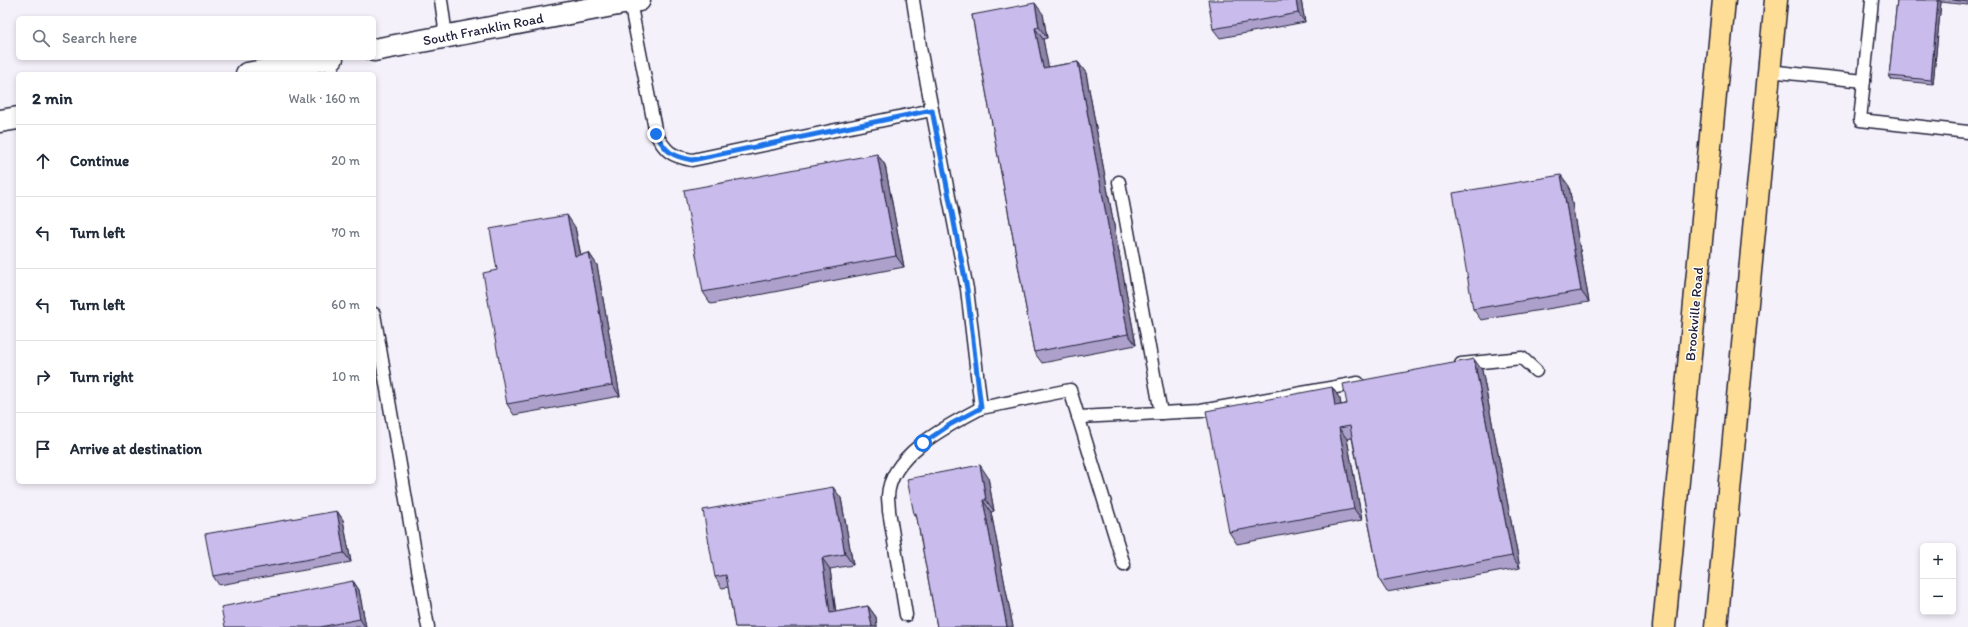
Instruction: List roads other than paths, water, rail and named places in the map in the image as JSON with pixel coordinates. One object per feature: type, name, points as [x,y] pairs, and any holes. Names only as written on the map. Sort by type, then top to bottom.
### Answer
[{"type":"main road","name":"Brookville Road","points":[[1664,627],[1724,0]]},
{"type":"main road","points":[[1716,627],[1776,0]]},
{"type":"main road","name":"South Franklin Road","points":[[376,50],[634,1]]},
{"type":"main road","points":[[258,72],[320,60]]},
{"type":"main road","points":[[0,121],[16,118]]},
{"type":"lane","points":[[441,0],[446,36]]},
{"type":"lane","points":[[913,0],[932,110],[967,289],[981,408]]},
{"type":"lane","points":[[1872,0],[1860,120],[1968,132]]},
{"type":"lane","points":[[634,1],[656,134],[664,149],[677,157],[692,160],[932,110]]},
{"type":"lane","points":[[331,60],[333,72]]},
{"type":"lane","points":[[1769,71],[1864,81]]},
{"type":"lane","points":[[1120,182],[1161,413]]},
{"type":"lane","points":[[376,326],[428,627]]},
{"type":"lane","points":[[1450,366],[1474,362],[1522,358],[1536,371]]},
{"type":"lane","points":[[1078,417],[1201,411],[1372,380]]},
{"type":"lane","points":[[906,616],[889,511],[888,496],[890,485],[902,462],[923,443],[951,424],[981,408],[1070,390],[1124,565]]}]
